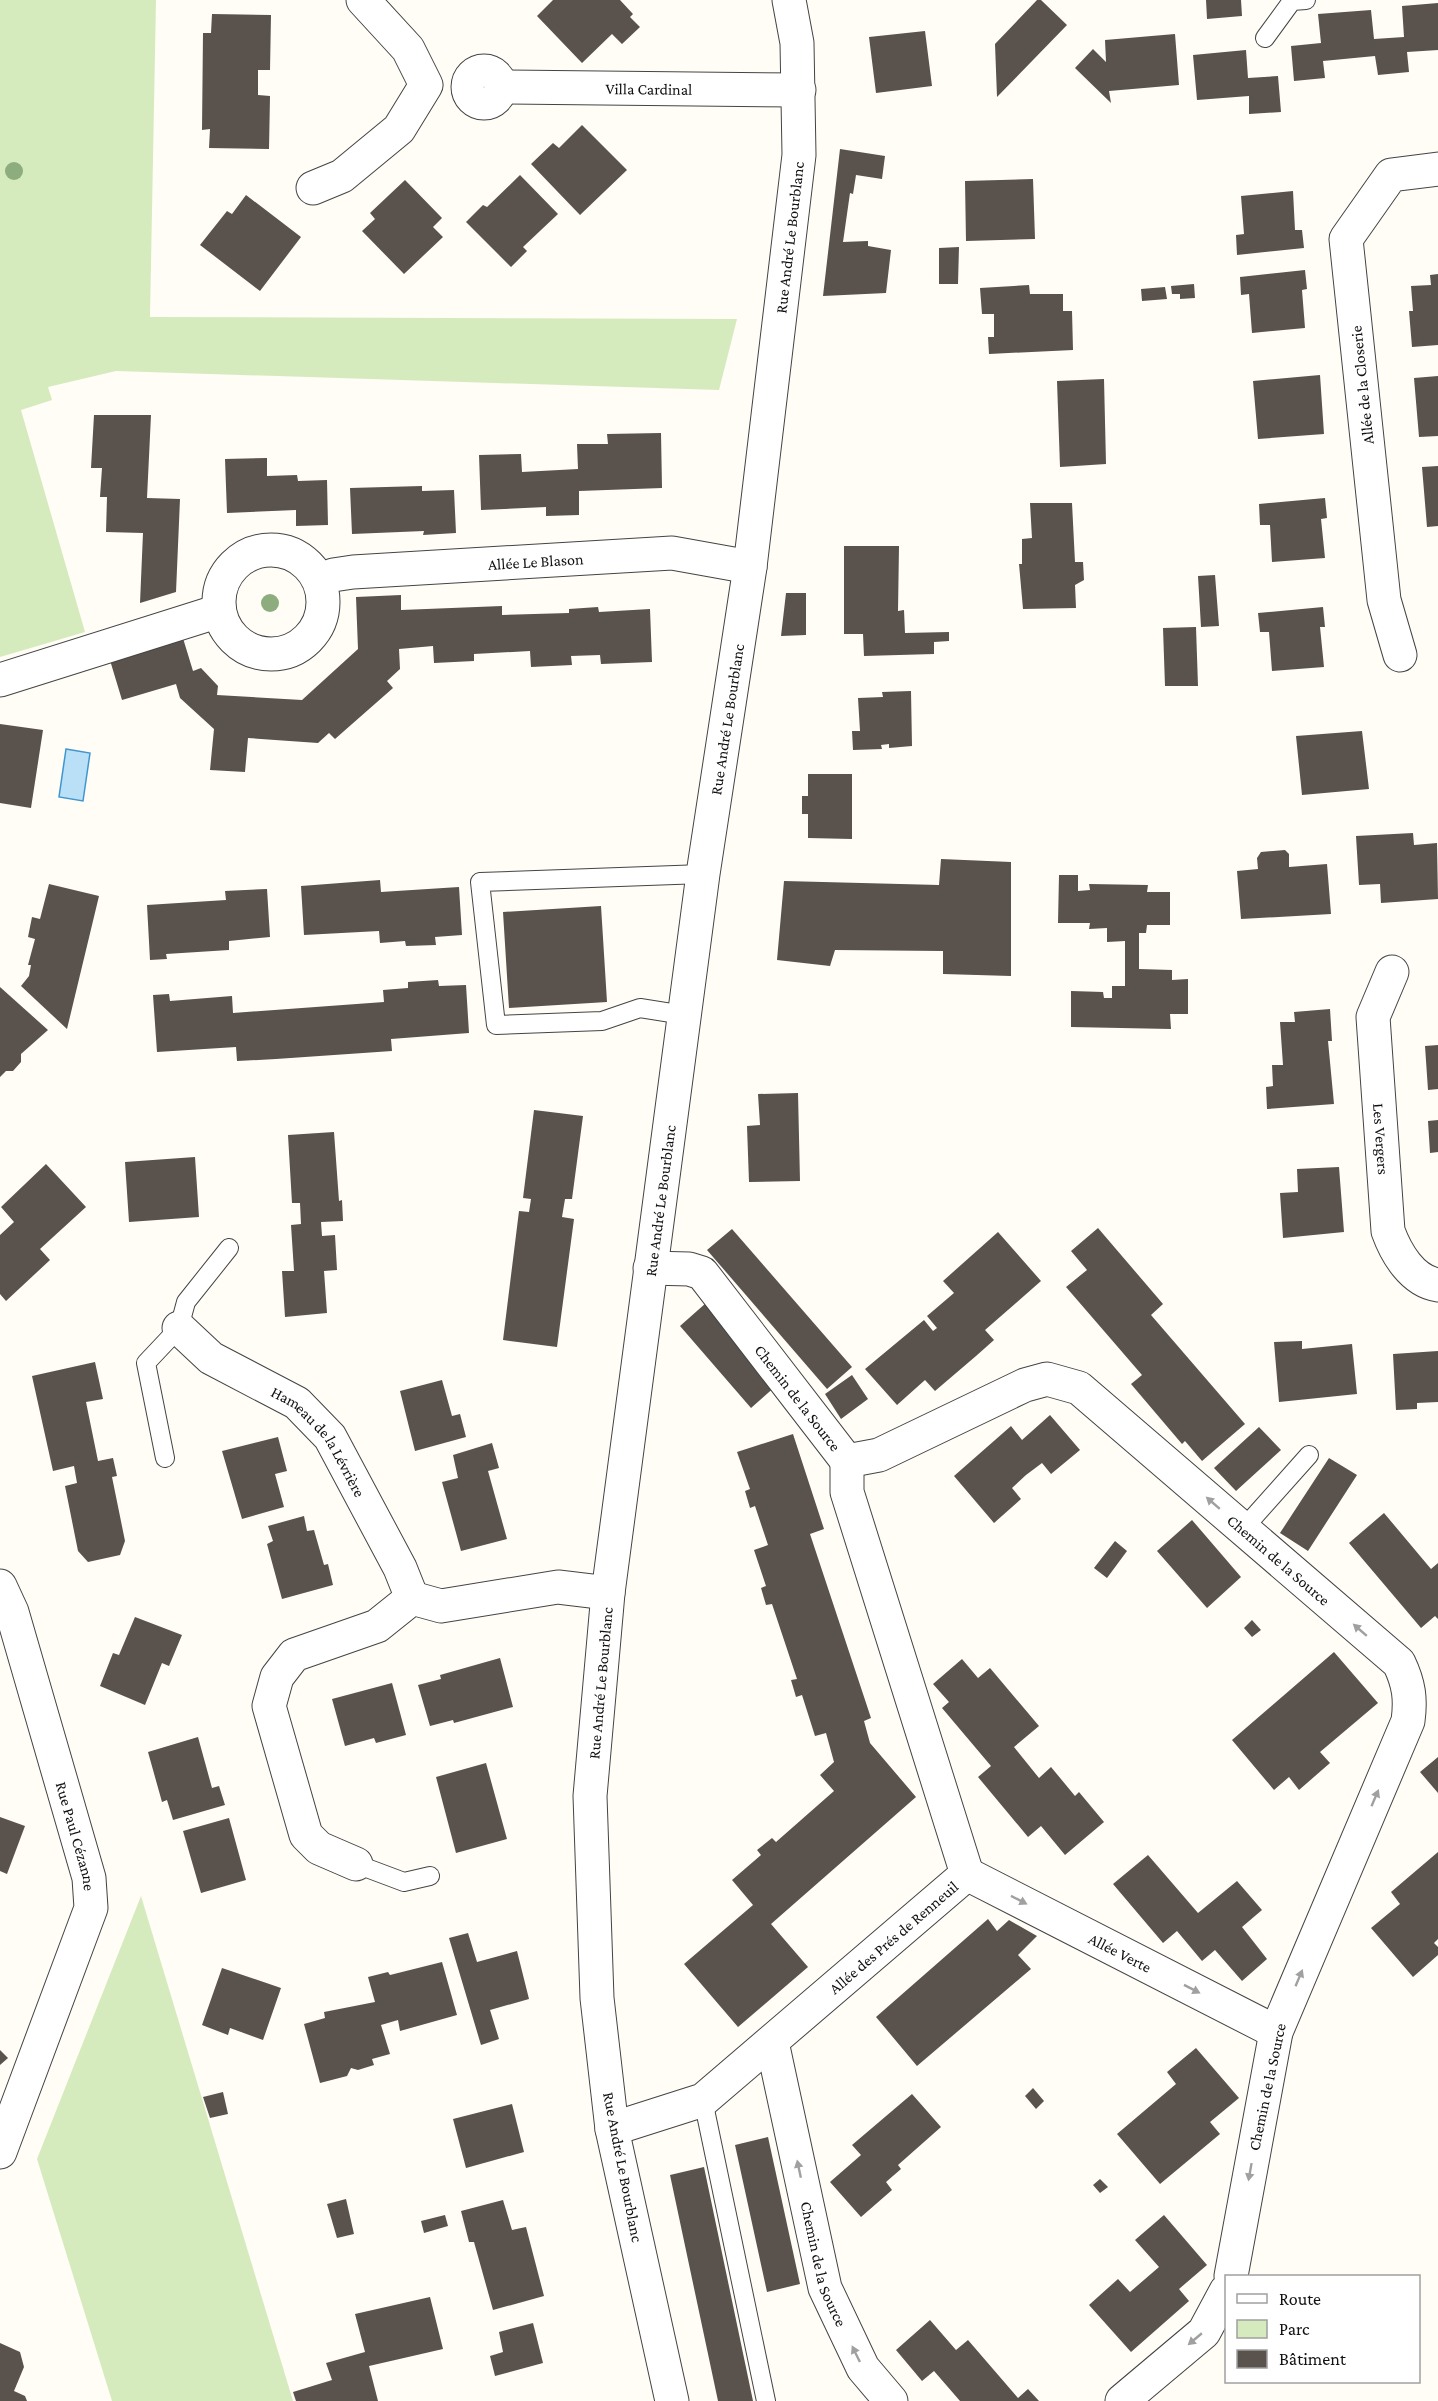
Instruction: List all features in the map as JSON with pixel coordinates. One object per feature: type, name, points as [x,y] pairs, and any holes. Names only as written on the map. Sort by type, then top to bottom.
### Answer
[{"type":"street","points":[[313,188],[342,176],[399,129],[426,85],[408,49],[363,0]]},
{"type":"street","name":"Rue André Le Bourblanc","points":[[672,2401],[612,2128],[597,1998],[590,1796],[608,1593],[703,874],[750,567],[799,154],[797,43],[789,0]]},
{"type":"street","name":"Villa Cardinal","points":[[426,85],[467,87],[470,77],[479,71],[489,71],[498,78],[501,87],[799,90]]},
{"type":"street","name":"Allée de la Closerie","points":[[1400,655],[1384,600],[1346,239],[1391,175],[1438,169]]},
{"type":"street","points":[[265,550],[281,551],[297,557],[310,567],[320,582],[323,599],[321,617],[314,632],[302,645],[286,652],[260,652],[236,641],[225,627],[219,611],[219,594],[225,577],[235,564],[249,555],[265,550]]},
{"type":"street","name":"Allée Le Blason","points":[[320,582],[333,575],[353,572],[672,553],[750,567]]},
{"type":"street","points":[[0,680],[219,611]]},
{"type":"street","name":"Les Vergers","points":[[1392,972],[1373,1017],[1388,1231],[1395,1252],[1411,1270],[1430,1284],[1438,1285]]},
{"type":"street","name":"Chemin de la Source","points":[[650,1268],[688,1269],[702,1273],[847,1461],[879,1455],[1025,1385],[1047,1379],[1079,1388],[1399,1663],[1408,1683],[1410,1703],[1408,1721],[1276,2032],[1231,2275]]},
{"type":"street","name":"Hameau de la Lévrière","points":[[179,1328],[211,1358],[297,1403],[330,1437],[400,1568],[412,1598]]},
{"type":"street","name":"Allée des Prés de Renneuil","points":[[612,2128],[703,2100],[967,1874],[850,1503],[847,1492],[847,1461]]},
{"type":"street","name":"Rue Paul Cézanne","points":[[0,1586],[12,1612],[89,1878],[91,1908],[0,2152]]},
{"type":"street","points":[[356,1864],[319,1848],[306,1835],[269,1706],[277,1677],[294,1655],[377,1626],[412,1598],[441,1606],[558,1587],[608,1593]]},
{"type":"street","name":"Allée Verte","points":[[967,1874],[1276,2032]]},
{"type":"street","name":"Chemin de la Source","points":[[772,2042],[825,2288],[863,2368],[891,2401]]},
{"type":"street","points":[[1122,2401],[1204,2332],[1225,2295]]},
{"type":"lane","points":[[1265,38],[1292,1],[1306,0]]},
{"type":"lane","points":[[684,1015],[640,1008],[602,1021],[496,1024],[480,882],[703,874]]},
{"type":"lane","points":[[165,1458],[146,1363],[179,1328],[186,1302],[229,1248]]},
{"type":"lane","points":[[1243,1529],[1309,1455]]},
{"type":"lane","points":[[356,1864],[404,1882],[430,1876]]},
{"type":"lane","points":[[703,2100],[766,2401]]},
{"type":"green space","points":[[0,0],[156,0],[150,317],[737,319],[719,390],[116,371],[48,387],[52,400],[21,410],[85,632],[0,657]]},
{"type":"green space","points":[[141,1896],[293,2401],[112,2401],[37,2159]]},
{"type":"water","points":[[66,749],[90,753],[83,801],[59,797]]},
{"type":"building","points":[[553,0],[620,0],[633,14],[630,17],[640,27],[622,44],[612,34],[582,63],[537,16]]},
{"type":"building","points":[[1037,0],[1041,0],[1067,25],[997,97],[995,44]]},
{"type":"building","points":[[1206,0],[1241,0],[1242,16],[1207,19]]},
{"type":"building","points":[[1438,3],[1438,50],[1407,52],[1409,72],[1378,75],[1375,56],[1323,61],[1325,78],[1294,81],[1291,46],[1321,43],[1318,14],[1371,10],[1374,39],[1404,37],[1402,6]]},
{"type":"building","points":[[212,14],[271,15],[270,70],[258,70],[258,95],[270,96],[269,149],[209,148],[210,129],[202,130],[203,33],[211,33]]},
{"type":"building","points":[[925,31],[932,86],[876,93],[869,37]]},
{"type":"building","points":[[1175,34],[1179,85],[1109,91],[1111,103],[1075,68],[1093,49],[1106,62],[1105,40]]},
{"type":"building","points":[[1246,50],[1248,78],[1278,76],[1281,112],[1249,114],[1249,96],[1197,100],[1193,55]]},
{"type":"building","points":[[582,125],[627,170],[580,215],[531,164],[553,143],[559,148]]},
{"type":"building","points":[[840,149],[885,156],[882,179],[856,175],[853,194],[850,193],[843,242],[868,241],[868,246],[891,250],[886,293],[823,296]]},
{"type":"building","points":[[520,175],[558,214],[523,247],[527,251],[511,267],[466,222],[483,205],[487,207]]},
{"type":"building","points":[[1033,179],[1035,239],[966,241],[965,181]]},
{"type":"building","points":[[405,180],[442,218],[433,227],[443,237],[404,274],[362,231],[375,219],[370,213]]},
{"type":"building","points":[[1293,191],[1295,230],[1302,230],[1304,248],[1237,255],[1236,235],[1244,234],[1241,196]]},
{"type":"building","points":[[246,195],[301,237],[260,291],[200,245],[227,211],[232,214]]},
{"type":"building","points":[[959,247],[958,284],[939,284],[939,248]]},
{"type":"building","points":[[1305,270],[1307,289],[1302,290],[1305,328],[1252,333],[1249,294],[1241,295],[1240,277]]},
{"type":"building","points":[[1438,274],[1438,345],[1412,347],[1409,311],[1413,311],[1411,286],[1431,285],[1430,275]]},
{"type":"building","points":[[1194,284],[1195,298],[1180,299],[1180,294],[1172,294],[1171,286]]},
{"type":"building","points":[[1029,285],[1030,294],[1063,294],[1063,311],[1072,311],[1073,350],[989,354],[988,337],[994,337],[994,314],[982,314],[980,288]]},
{"type":"building","points":[[1165,287],[1167,299],[1142,301],[1141,289]]},
{"type":"building","points":[[1320,375],[1324,434],[1258,439],[1253,381]]},
{"type":"building","points":[[1438,376],[1438,436],[1419,437],[1414,378]]},
{"type":"building","points":[[1104,379],[1106,464],[1060,467],[1057,381]]},
{"type":"building","points":[[94,415],[151,415],[147,498],[180,499],[176,592],[140,603],[143,533],[106,532],[107,497],[100,497],[102,468],[91,468]]},
{"type":"building","points":[[661,433],[662,488],[579,491],[579,515],[546,516],[546,507],[481,510],[479,455],[521,454],[522,472],[578,469],[577,444],[608,444],[607,434]]},
{"type":"building","points":[[267,458],[267,476],[297,475],[298,481],[327,480],[328,525],[296,526],[296,510],[227,513],[225,459]]},
{"type":"building","points":[[1438,466],[1438,526],[1427,527],[1422,467]]},
{"type":"building","points":[[422,486],[422,491],[454,490],[456,533],[423,535],[424,531],[352,534],[350,488]]},
{"type":"building","points":[[1325,498],[1327,518],[1321,519],[1325,558],[1272,562],[1270,525],[1260,525],[1259,504]]},
{"type":"building","points":[[1030,503],[1072,503],[1075,562],[1083,562],[1084,580],[1075,585],[1076,608],[1023,609],[1019,564],[1022,564],[1022,539],[1032,538]]},
{"type":"building","points":[[844,546],[899,546],[898,611],[904,610],[905,633],[949,632],[949,641],[934,642],[934,654],[864,656],[863,634],[844,634]]},
{"type":"building","points":[[1215,575],[1219,626],[1201,627],[1198,576]]},
{"type":"building","points":[[786,593],[806,593],[806,635],[781,636]]},
{"type":"building","points":[[401,595],[401,610],[502,606],[502,615],[569,613],[569,609],[598,607],[599,612],[650,609],[652,662],[601,664],[600,655],[571,656],[572,665],[531,667],[530,651],[474,654],[474,661],[434,663],[433,646],[399,649],[400,669],[387,681],[393,688],[335,739],[329,733],[318,743],[248,738],[245,772],[210,770],[214,729],[180,698],[176,684],[122,700],[109,657],[182,635],[193,671],[201,668],[218,686],[217,695],[302,700],[358,649],[356,597]]},
{"type":"building","points":[[1323,607],[1325,627],[1320,627],[1324,667],[1272,671],[1269,632],[1260,632],[1258,613]]},
{"type":"building","points":[[1196,627],[1198,686],[1165,686],[1163,628]]},
{"type":"building","points":[[911,691],[912,746],[889,748],[889,744],[881,745],[882,749],[853,750],[852,731],[860,731],[858,698],[883,697],[882,692]]},
{"type":"building","points":[[0,724],[43,730],[31,808],[0,803]]},
{"type":"building","points":[[1362,731],[1369,789],[1302,795],[1296,736]]},
{"type":"building","points":[[808,774],[852,774],[852,839],[808,838],[808,814],[802,814],[802,796],[808,796]]},
{"type":"building","points":[[1413,833],[1414,845],[1437,843],[1438,899],[1381,903],[1380,884],[1359,885],[1356,836]]},
{"type":"building","points":[[1285,850],[1289,854],[1289,867],[1327,864],[1331,914],[1241,919],[1237,871],[1258,869],[1257,858],[1261,852]]},
{"type":"building","points":[[941,859],[1011,862],[1011,976],[943,974],[943,951],[835,950],[830,966],[777,960],[784,881],[939,885]]},
{"type":"building","points":[[1059,875],[1078,875],[1078,891],[1090,890],[1089,884],[1148,885],[1147,892],[1170,892],[1170,925],[1147,925],[1146,933],[1139,933],[1139,969],[1172,970],[1172,980],[1188,979],[1188,1014],[1170,1014],[1171,1029],[1071,1027],[1071,991],[1103,992],[1104,998],[1112,998],[1112,986],[1125,986],[1125,941],[1107,942],[1107,928],[1089,929],[1090,923],[1058,923]]},
{"type":"building","points":[[380,880],[381,892],[459,887],[462,935],[435,937],[436,945],[406,946],[405,941],[380,943],[379,931],[304,935],[301,886]]},
{"type":"building","points":[[49,884],[99,896],[67,1029],[21,986],[29,976],[31,965],[28,965],[35,939],[28,937],[32,917],[40,919]]},
{"type":"building","points":[[267,889],[270,937],[229,941],[229,950],[166,954],[167,959],[150,960],[147,905],[226,900],[225,891]]},
{"type":"building","points":[[601,906],[607,1002],[509,1008],[503,912]]},
{"type":"building","points":[[438,980],[439,986],[466,985],[469,1033],[391,1039],[392,1051],[276,1059],[237,1061],[236,1047],[157,1052],[153,995],[169,994],[170,1001],[232,996],[233,1013],[384,1002],[383,990],[408,988],[408,982]]},
{"type":"building","points":[[0,987],[48,1030],[21,1054],[21,1062],[13,1071],[6,1071],[0,1077]]},
{"type":"building","points":[[1330,1009],[1332,1041],[1328,1041],[1334,1104],[1267,1109],[1266,1087],[1273,1086],[1272,1065],[1283,1065],[1280,1022],[1295,1022],[1294,1012]]},
{"type":"building","points":[[1438,1045],[1438,1089],[1428,1090],[1425,1046]]},
{"type":"building","points":[[798,1093],[800,1181],[749,1182],[747,1126],[760,1125],[758,1094]]},
{"type":"building","points":[[534,1110],[583,1116],[572,1199],[565,1199],[562,1217],[574,1219],[557,1347],[503,1340],[519,1211],[529,1212],[531,1199],[523,1198]]},
{"type":"building","points":[[1438,1120],[1438,1152],[1430,1153],[1428,1121]]},
{"type":"building","points":[[334,1132],[339,1201],[342,1200],[343,1221],[321,1222],[322,1236],[335,1235],[337,1270],[324,1271],[327,1313],[285,1317],[282,1271],[294,1271],[291,1225],[301,1224],[300,1203],[292,1203],[288,1135]]},
{"type":"building","points":[[195,1157],[199,1217],[129,1222],[125,1162]]},
{"type":"building","points":[[46,1164],[86,1207],[40,1249],[50,1260],[6,1301],[0,1294],[0,1235],[14,1222],[1,1207]]},
{"type":"building","points":[[1339,1167],[1344,1232],[1283,1238],[1280,1193],[1298,1192],[1297,1169]]},
{"type":"building","points":[[1098,1228],[1163,1304],[1151,1315],[1245,1424],[1202,1461],[1185,1441],[1182,1444],[1131,1384],[1142,1375],[1066,1287],[1087,1270],[1071,1251]]},
{"type":"building","points":[[732,1229],[852,1367],[827,1389],[707,1250]]},
{"type":"building","points":[[998,1232],[1041,1281],[985,1330],[994,1340],[976,1356],[935,1391],[925,1380],[897,1405],[865,1369],[924,1320],[933,1331],[937,1328],[927,1316],[954,1293],[943,1281]]},
{"type":"building","points":[[706,1303],[777,1385],[751,1408],[680,1326]]},
{"type":"building","points":[[1302,1341],[1302,1349],[1352,1344],[1357,1394],[1279,1402],[1274,1342]]},
{"type":"building","points":[[1438,1351],[1438,1402],[1417,1403],[1417,1409],[1396,1410],[1393,1354]]},
{"type":"building","points":[[95,1362],[103,1399],[86,1402],[98,1461],[113,1458],[117,1476],[112,1477],[125,1541],[120,1555],[88,1562],[78,1551],[65,1486],[77,1483],[74,1466],[53,1471],[32,1376]]},
{"type":"building","points":[[852,1375],[868,1399],[841,1419],[825,1394]]},
{"type":"building","points":[[442,1380],[452,1416],[460,1414],[466,1437],[415,1451],[400,1391]]},
{"type":"building","points":[[1050,1415],[1080,1450],[1051,1474],[1042,1463],[1026,1475],[1012,1488],[1021,1499],[994,1523],[954,1476],[1011,1426],[1022,1440]]},
{"type":"building","points":[[1259,1427],[1281,1450],[1236,1491],[1214,1468]]},
{"type":"building","points":[[793,1434],[824,1529],[810,1534],[871,1718],[864,1721],[870,1743],[916,1797],[771,1924],[808,1967],[738,2027],[684,1964],[753,1905],[732,1880],[761,1855],[757,1850],[772,1838],[776,1842],[834,1791],[820,1775],[834,1762],[826,1733],[815,1736],[802,1695],[796,1697],[791,1680],[797,1679],[772,1604],[766,1605],[761,1588],[766,1586],[754,1550],[768,1545],[755,1506],[750,1508],[745,1491],[750,1489],[737,1452]]},
{"type":"building","points":[[278,1437],[287,1471],[275,1474],[284,1507],[242,1519],[222,1451]]},
{"type":"building","points":[[492,1443],[499,1468],[488,1471],[507,1539],[461,1551],[442,1482],[458,1478],[453,1455]]},
{"type":"building","points":[[1329,1458],[1357,1475],[1308,1551],[1280,1533]]},
{"type":"building","points":[[1384,1513],[1431,1569],[1438,1563],[1438,1619],[1435,1616],[1421,1628],[1349,1543]]},
{"type":"building","points":[[304,1516],[307,1531],[314,1530],[324,1565],[328,1564],[333,1585],[282,1599],[267,1544],[273,1541],[268,1526]]},
{"type":"building","points":[[1192,1520],[1241,1577],[1207,1608],[1157,1551]]},
{"type":"building","points":[[1115,1541],[1127,1551],[1107,1578],[1094,1568]]},
{"type":"building","points":[[135,1617],[182,1635],[169,1666],[162,1663],[145,1705],[100,1686],[113,1653],[119,1655]]},
{"type":"building","points":[[1252,1620],[1261,1630],[1252,1637],[1244,1628]]},
{"type":"building","points":[[1334,1652],[1378,1703],[1320,1752],[1330,1763],[1299,1790],[1289,1777],[1274,1790],[1232,1740]]},
{"type":"building","points":[[500,1658],[513,1707],[454,1723],[453,1720],[430,1726],[418,1685],[441,1679],[440,1675]]},
{"type":"building","points":[[962,1659],[978,1678],[990,1668],[1039,1726],[1014,1747],[1039,1778],[1051,1767],[1075,1796],[1079,1792],[1104,1822],[1065,1855],[1041,1826],[1028,1837],[978,1777],[991,1766],[942,1708],[949,1702],[933,1684]]},
{"type":"building","points":[[392,1683],[406,1735],[376,1743],[374,1738],[345,1746],[332,1699]]},
{"type":"building","points":[[198,1737],[212,1788],[219,1786],[225,1805],[173,1820],[167,1800],[162,1802],[148,1752]]},
{"type":"building","points":[[1438,1757],[1438,1793],[1420,1772]]},
{"type":"building","points":[[486,1763],[507,1839],[456,1853],[436,1777]]},
{"type":"building","points":[[0,1817],[25,1826],[7,1874],[0,1871]]},
{"type":"building","points":[[229,1818],[246,1880],[201,1893],[183,1831]]},
{"type":"building","points":[[1438,1852],[1438,1939],[1434,1943],[1438,1947],[1438,1955],[1413,1977],[1371,1928],[1400,1904],[1391,1892]]},
{"type":"building","points":[[1148,1855],[1198,1913],[1237,1881],[1262,1910],[1242,1927],[1267,1959],[1242,1981],[1215,1950],[1202,1961],[1177,1931],[1163,1943],[1113,1884]]},
{"type":"building","points":[[988,1919],[997,1931],[1009,1920],[1037,1936],[1018,1955],[1031,1969],[917,2066],[876,2017]]},
{"type":"building","points":[[468,1933],[477,1962],[517,1951],[529,1999],[490,2010],[499,2039],[481,2045],[449,1938]]},
{"type":"building","points":[[442,1962],[457,2015],[400,2031],[398,2020],[381,2025],[390,2054],[372,2059],[374,2065],[358,2070],[351,2068],[347,2076],[320,2083],[304,2024],[325,2018],[324,2012],[375,2002],[368,1977],[388,1972],[390,1975]]},
{"type":"building","points":[[222,1968],[281,1988],[263,2040],[230,2028],[228,2035],[202,2025]]},
{"type":"building","points":[[1196,2048],[1239,2098],[1210,2122],[1220,2134],[1160,2184],[1117,2134],[1176,2084],[1167,2072]]},
{"type":"building","points":[[0,2050],[8,2058],[0,2065]]},
{"type":"building","points":[[1033,2088],[1044,2101],[1036,2109],[1025,2096]]},
{"type":"building","points":[[223,2092],[228,2114],[210,2118],[203,2097]]},
{"type":"building","points":[[912,2094],[941,2127],[898,2165],[901,2169],[886,2182],[892,2190],[861,2217],[830,2182],[861,2155],[852,2145]]},
{"type":"building","points":[[512,2104],[524,2152],[466,2168],[453,2119]]},
{"type":"building","points":[[768,2137],[800,2284],[767,2292],[735,2145]]},
{"type":"building","points":[[704,2167],[753,2401],[718,2401],[670,2175]]},
{"type":"building","points":[[1100,2179],[1108,2187],[1100,2193],[1093,2185]]},
{"type":"building","points":[[346,2199],[354,2234],[337,2238],[327,2204]]},
{"type":"building","points":[[503,2200],[512,2230],[526,2227],[544,2296],[493,2310],[474,2242],[469,2242],[461,2211]]},
{"type":"building","points":[[445,2215],[448,2226],[424,2233],[421,2221]]},
{"type":"building","points":[[1164,2215],[1207,2265],[1179,2289],[1189,2301],[1131,2352],[1089,2305],[1118,2279],[1130,2292],[1159,2267],[1135,2240]]},
{"type":"building","points":[[430,2297],[443,2349],[369,2366],[378,2401],[296,2401],[293,2392],[332,2380],[326,2363],[365,2352],[355,2314]]},
{"type":"building","points":[[930,2320],[956,2350],[968,2340],[1018,2398],[1028,2389],[1039,2401],[960,2401],[934,2371],[922,2381],[896,2350]]},
{"type":"building","points":[[533,2323],[543,2363],[495,2376],[490,2356],[503,2352],[499,2332]]},
{"type":"building","points":[[0,2343],[20,2352],[24,2367],[14,2391],[25,2396],[27,2401],[0,2401]]}]
